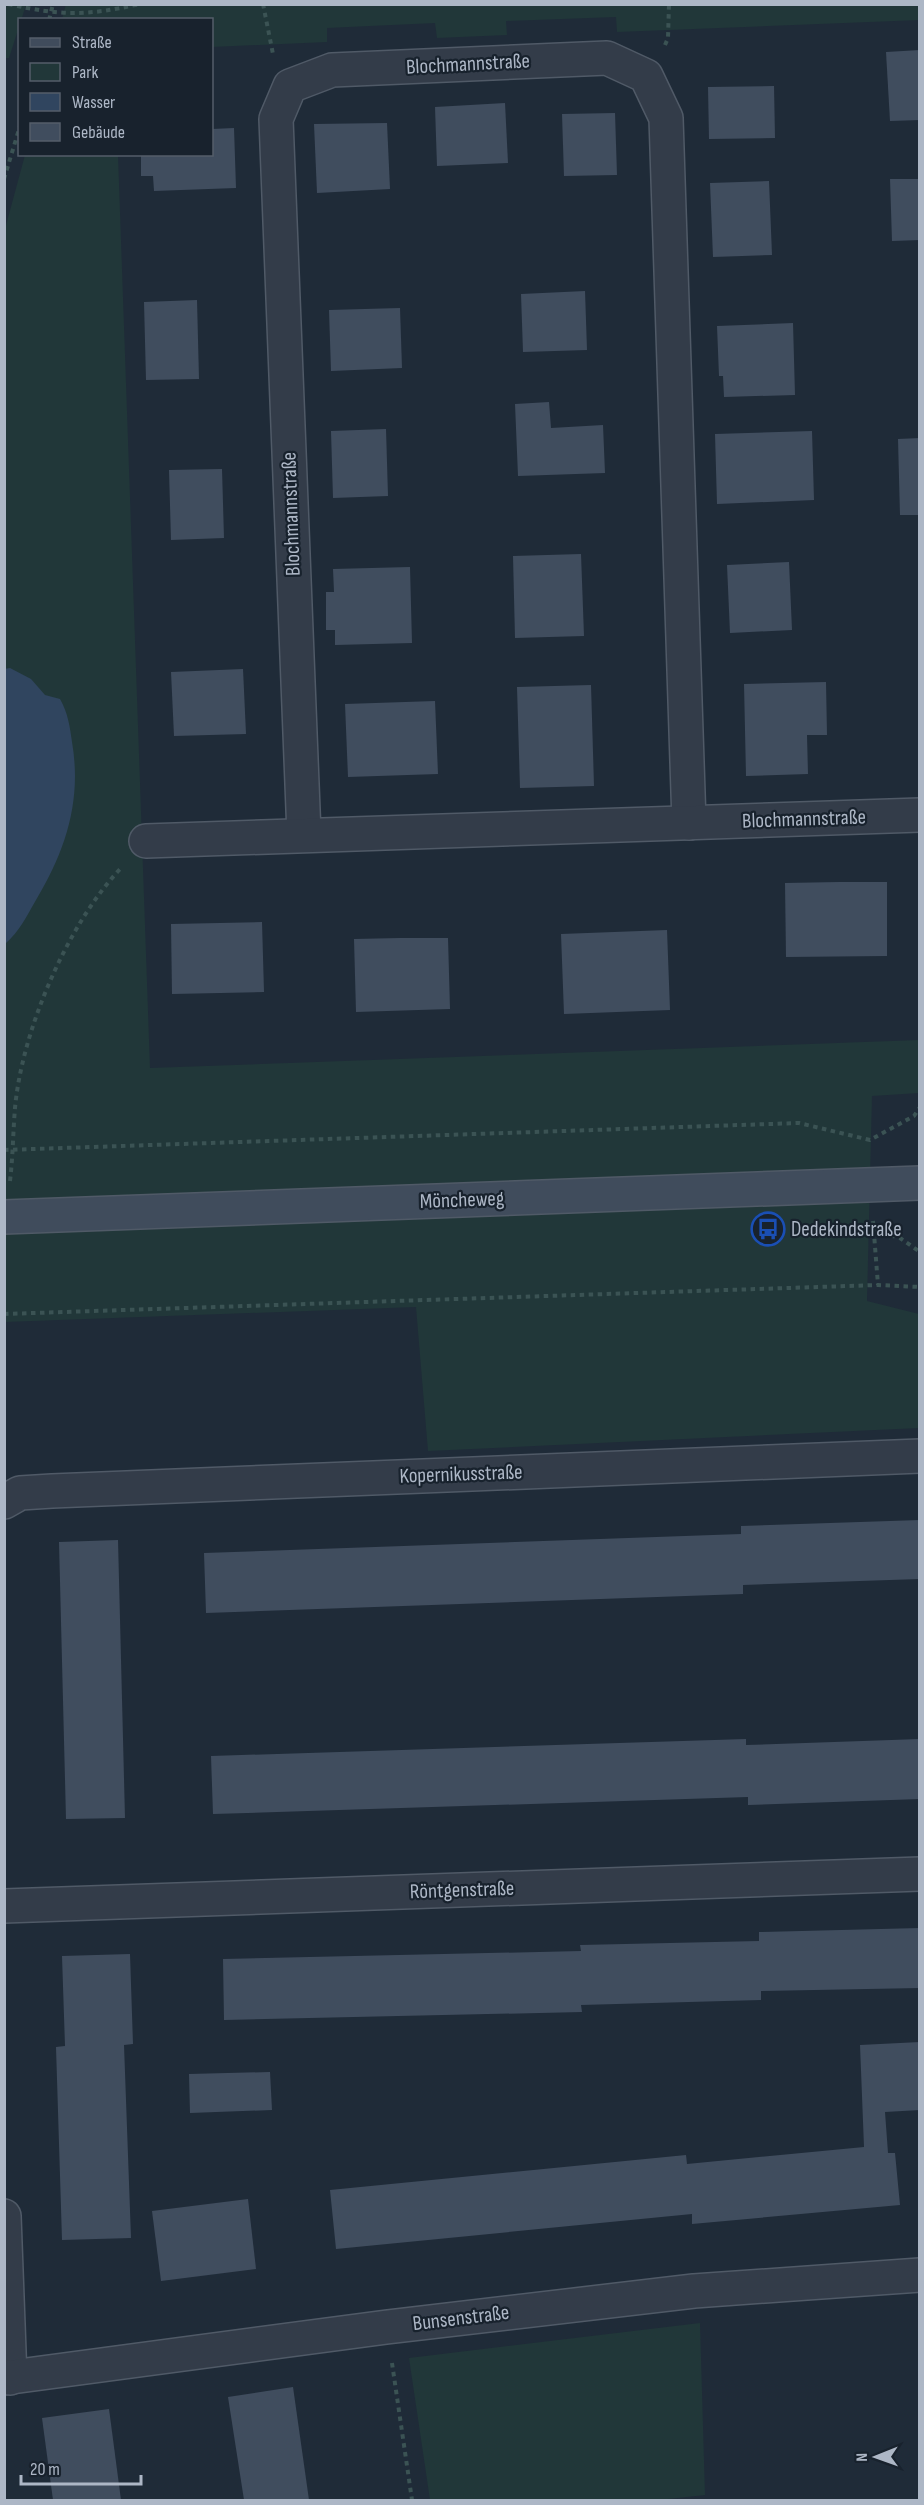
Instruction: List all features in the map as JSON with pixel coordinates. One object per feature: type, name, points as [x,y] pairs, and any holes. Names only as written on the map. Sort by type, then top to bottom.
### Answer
[{"type":"main road","name":"Möncheweg","points":[[4,1217],[920,1184]]},
{"type":"street","name":"Blochmannstraße","points":[[304,835],[276,119],[290,86],[332,70],[607,58],[646,76],[666,118],[689,823]]},
{"type":"street","name":"Blochmannstraße","points":[[146,842],[920,815]]},
{"type":"street","name":"Kopernikusstraße","points":[[4,1502],[20,1493],[52,1491],[920,1456]]},
{"type":"street","name":"Röntgenstraße","points":[[4,1906],[920,1874]]},
{"type":"street","points":[[4,2216],[7,2378]]},
{"type":"street","name":"Bunsenstraße","points":[[7,2378],[387,2327],[694,2291],[920,2275]]},
{"type":"path","points":[[8,4],[51,14],[77,15],[140,4]]},
{"type":"path","points":[[50,18],[53,4]]},
{"type":"path","points":[[263,4],[273,52],[290,86]]},
{"type":"path","points":[[4,179],[18,133]]},
{"type":"path","points":[[9,1182],[14,1150],[15,1107],[35,1019],[60,962],[103,887],[146,842]]},
{"type":"path","points":[[4,1150],[799,1123],[870,1140],[914,1116],[920,1107]]},
{"type":"path","points":[[873,1232],[900,1238],[920,1252]]},
{"type":"path","points":[[4,1314],[878,1285],[920,1287]]},
{"type":"path","points":[[387,2327],[412,2500]]},
{"type":"green space","points":[[66,4],[919,4],[920,20],[617,32],[616,17],[506,21],[507,35],[437,38],[435,23],[327,28],[327,42],[213,47],[213,18],[62,18]]},
{"type":"green space","points":[[4,5],[26,5],[22,18],[18,18],[18,30],[9,58],[5,58]]},
{"type":"green space","points":[[25,156],[118,156],[150,1068],[919,1040],[919,1093],[872,1096],[867,1301],[919,1314],[919,1428],[428,1451],[416,1307],[5,1322],[5,229]]},
{"type":"green space","points":[[700,2323],[705,2495],[659,2500],[430,2500],[409,2358]]},
{"type":"water","points":[[10,668],[31,679],[45,695],[60,699],[67,715],[70,731],[75,763],[75,784],[69,824],[56,862],[22,924],[5,944],[4,669]]},
{"type":"building","points":[[920,50],[920,120],[890,121],[886,52]]},
{"type":"building","points":[[774,86],[775,138],[709,139],[708,87]]},
{"type":"building","points":[[505,103],[508,163],[437,166],[435,107]]},
{"type":"building","points":[[615,113],[617,175],[564,176],[562,114]]},
{"type":"building","points":[[387,123],[390,189],[317,193],[314,124]]},
{"type":"building","points":[[234,128],[236,188],[154,191],[153,176],[141,176],[141,156],[213,156],[213,129]]},
{"type":"building","points":[[890,179],[920,179],[920,240],[892,241]]},
{"type":"building","points":[[769,181],[772,255],[713,257],[710,183]]},
{"type":"building","points":[[585,291],[587,350],[523,352],[521,294]]},
{"type":"building","points":[[197,300],[199,379],[146,380],[144,302]]},
{"type":"building","points":[[400,308],[402,368],[331,371],[329,310]]},
{"type":"building","points":[[793,323],[795,395],[724,397],[723,376],[719,376],[717,326]]},
{"type":"building","points":[[549,402],[551,428],[603,425],[605,473],[518,476],[515,404]]},
{"type":"building","points":[[386,429],[388,496],[333,498],[331,431]]},
{"type":"building","points":[[812,431],[814,500],[717,504],[715,434]]},
{"type":"building","points":[[920,438],[920,515],[900,515],[898,439]]},
{"type":"building","points":[[222,469],[224,538],[171,540],[169,470]]},
{"type":"building","points":[[581,554],[584,636],[515,638],[513,556]]},
{"type":"building","points":[[789,562],[792,630],[730,633],[727,565]]},
{"type":"building","points":[[410,567],[412,643],[335,645],[335,630],[326,630],[326,592],[334,592],[333,569]]},
{"type":"building","points":[[243,669],[246,734],[174,736],[171,672]]},
{"type":"building","points":[[826,682],[827,735],[807,735],[808,774],[746,776],[744,684]]},
{"type":"building","points":[[591,685],[594,786],[520,788],[517,687]]},
{"type":"building","points":[[435,701],[438,774],[348,777],[345,704]]},
{"type":"building","points":[[887,882],[887,956],[786,957],[785,883]]},
{"type":"building","points":[[262,922],[264,992],[172,994],[171,924]]},
{"type":"building","points":[[667,930],[670,1010],[564,1014],[561,934]]},
{"type":"building","points":[[448,938],[450,1009],[356,1012],[354,939]]},
{"type":"building","points":[[920,1520],[920,1579],[743,1585],[743,1594],[206,1613],[204,1553],[741,1534],[741,1526]]},
{"type":"building","points":[[118,1540],[125,1818],[66,1819],[59,1542]]},
{"type":"building","points":[[746,1739],[746,1745],[920,1739],[920,1799],[748,1805],[748,1797],[213,1814],[211,1756]]},
{"type":"building","points":[[920,1928],[920,1988],[761,1991],[761,2000],[581,2005],[582,2012],[224,2020],[223,1959],[581,1951],[580,1945],[759,1941],[759,1932]]},
{"type":"building","points":[[130,1954],[133,2044],[124,2045],[131,2238],[62,2240],[56,2047],[65,2046],[62,1956]]},
{"type":"building","points":[[920,2042],[920,2110],[885,2112],[888,2153],[895,2153],[900,2205],[692,2224],[692,2214],[336,2249],[330,2190],[686,2155],[687,2164],[864,2147],[860,2045]]},
{"type":"building","points":[[270,2072],[272,2110],[190,2113],[189,2074]]},
{"type":"building","points":[[248,2199],[256,2269],[161,2281],[152,2211]]},
{"type":"building","points":[[293,2387],[309,2500],[244,2500],[228,2397]]},
{"type":"building","points":[[109,2409],[121,2500],[53,2500],[42,2418]]},
{"type":"place","name":"Dedekindstraße","points":[[768,1229]]}]
